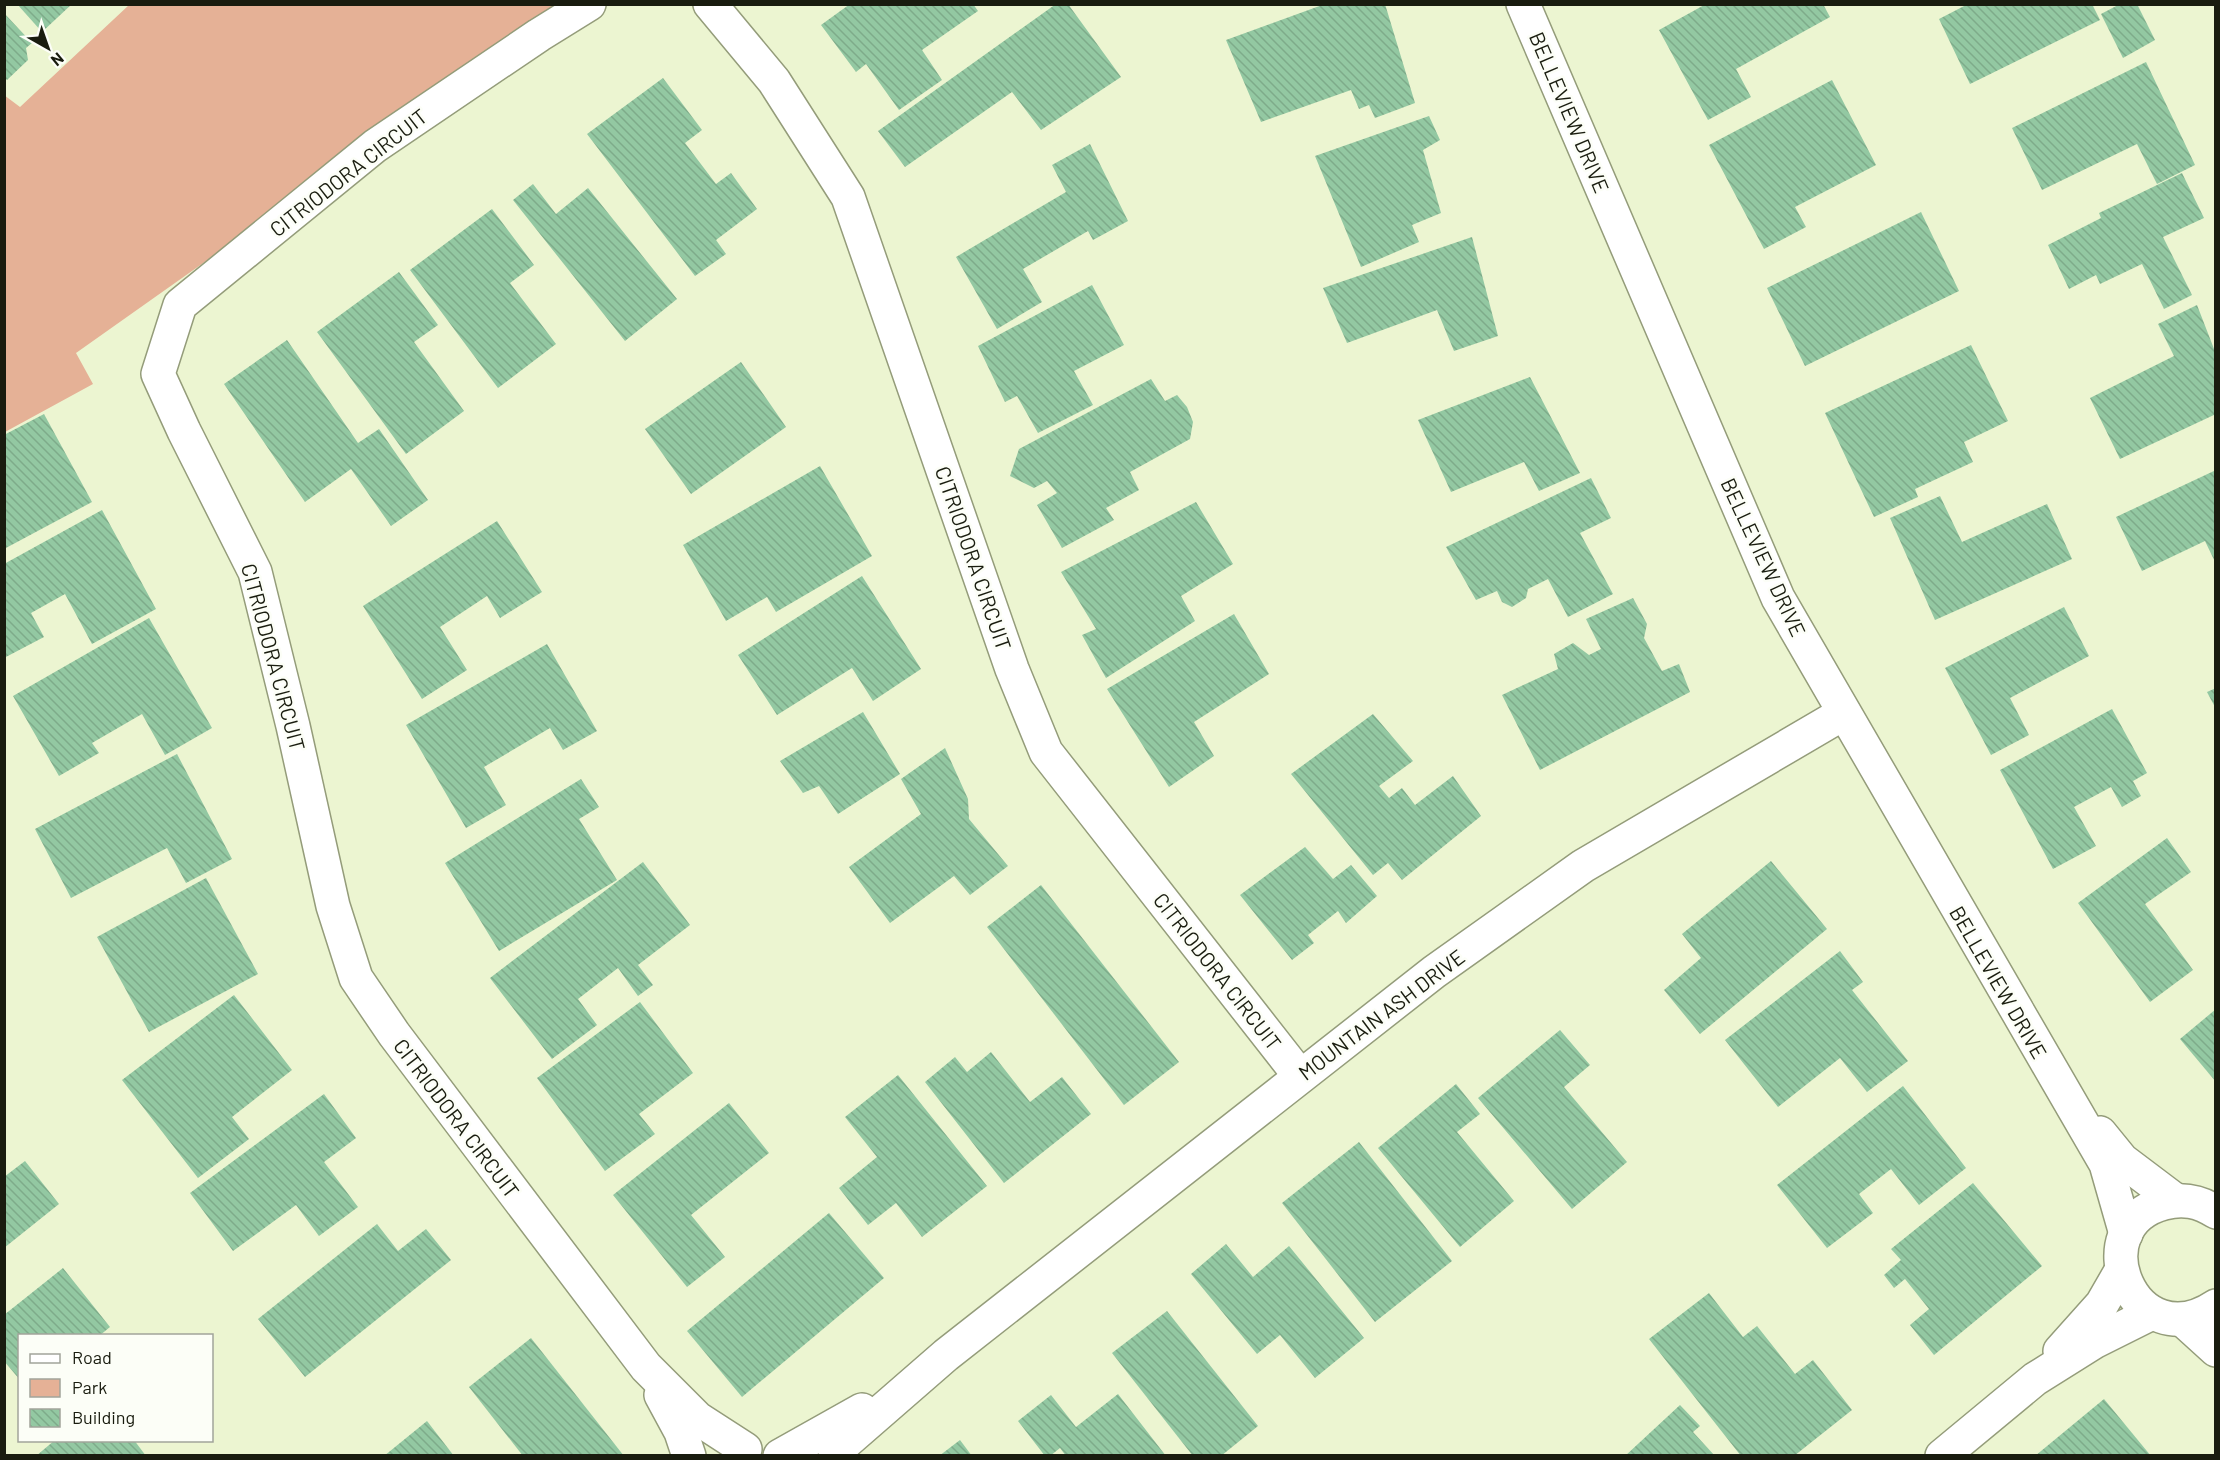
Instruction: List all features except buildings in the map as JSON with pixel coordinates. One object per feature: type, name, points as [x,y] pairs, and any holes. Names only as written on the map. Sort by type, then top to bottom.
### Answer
[{"type":"street","name":"CITRIODORA CIRCUIT","points":[[589,4],[539,35],[375,146],[180,305],[158,374],[255,572],[293,726],[333,906],[356,978],[394,1034],[646,1367],[697,1418],[757,1454]]},
{"type":"street","name":"CITRIODORA CIRCUIT","points":[[710,4],[774,81],[848,197],[1012,669],[1046,752],[1300,1076]]},
{"type":"street","name":"BELLEVIEW DRIVE","points":[[1523,4],[1778,598],[2057,1084],[2106,1164],[2126,1234]]},
{"type":"street","name":"MOUNTAIN ASH DRIVE","points":[[835,1455],[846,1442],[946,1355],[1434,972],[1582,866],[1844,713]]},
{"type":"street","name":"BELLEVIEW DRIVE","points":[[2057,1084],[2122,1160],[2203,1204]]},
{"type":"street","points":[[2203,1204],[2152,1206],[2135,1220],[2126,1234],[2120,1250],[2121,1271],[2140,1306],[2152,1313],[2183,1320],[2199,1317],[2216,1306]]},
{"type":"street","points":[[2035,1379],[2102,1304],[2121,1271]]},
{"type":"street","points":[[1942,1455],[2035,1379],[2094,1342],[2152,1313]]},
{"type":"street","points":[[2183,1320],[2216,1350]]},
{"type":"street","name":"MOUNTAIN ASH DRIVE","points":[[757,1454],[839,1425],[946,1355]]},
{"type":"street","name":"CITRIODORA CIRCUIT","points":[[646,1367],[681,1432],[689,1455]]},
{"type":"green space","points":[[129,5],[568,5],[76,353],[93,384],[5,432],[4,95],[20,107]]}]
